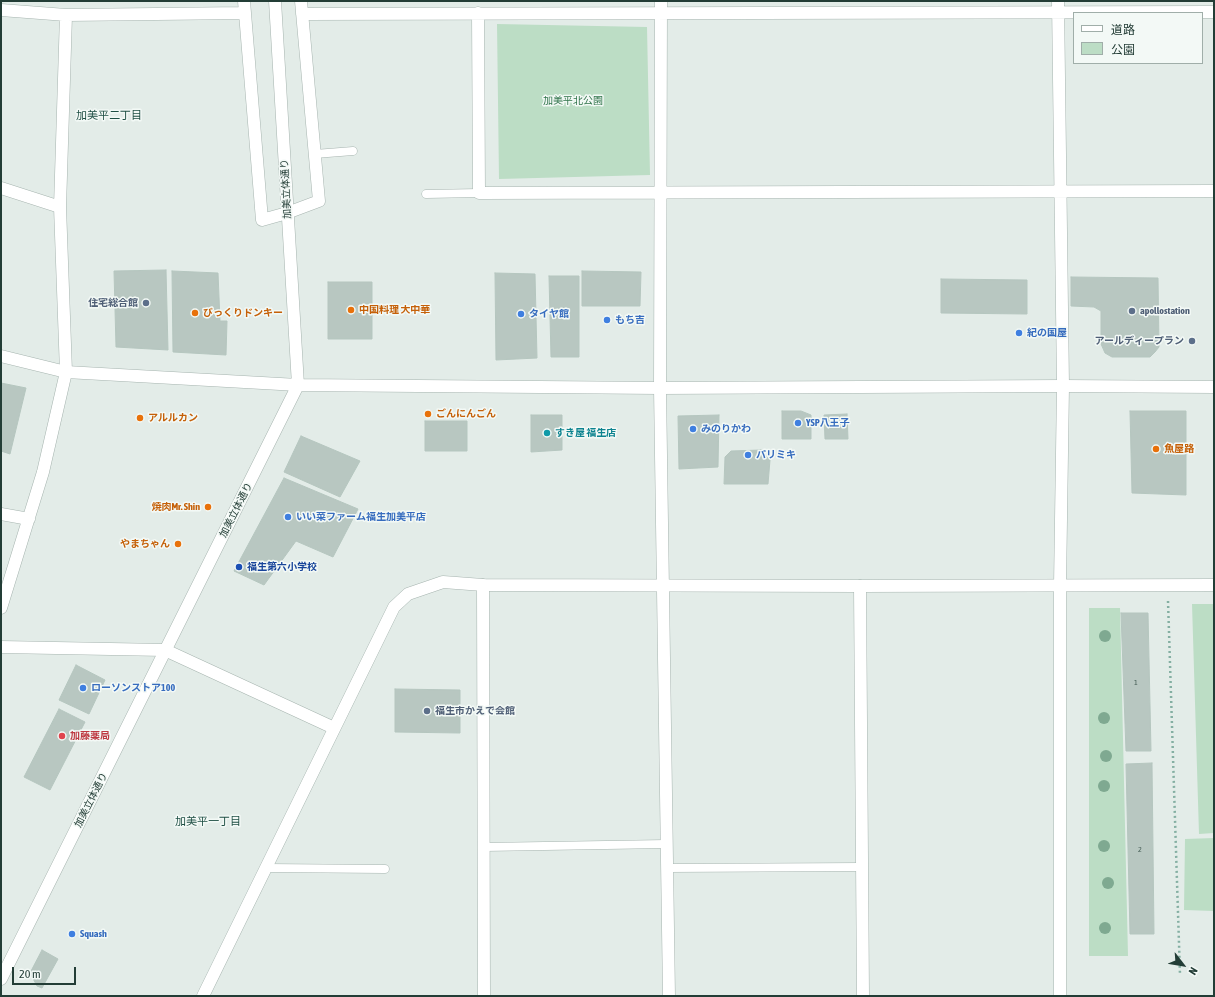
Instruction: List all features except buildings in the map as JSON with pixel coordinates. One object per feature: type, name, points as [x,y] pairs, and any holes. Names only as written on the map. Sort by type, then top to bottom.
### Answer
[{"type":"street","points":[[244,1],[262,220],[318,201],[301,1]]},
{"type":"street","name":"加美立体通り","points":[[1,979],[298,385],[275,1]]},
{"type":"street","points":[[302,14],[478,13],[661,7],[1058,6],[1214,12]]},
{"type":"street","points":[[1058,6],[1063,386],[1060,586],[1060,996]]},
{"type":"street","points":[[661,7],[660,388],[669,996]]},
{"type":"street","points":[[1,10],[66,15],[245,14]]},
{"type":"street","points":[[478,13],[479,193],[1214,191]]},
{"type":"street","points":[[1,608],[43,472],[66,372],[60,208],[66,15]]},
{"type":"street","points":[[1,188],[60,208]]},
{"type":"street","points":[[1,356],[66,372],[298,385],[660,388],[1063,386],[1214,387]]},
{"type":"street","points":[[1,514],[29,519]]},
{"type":"street","points":[[203,996],[394,607],[408,594],[443,582],[483,585],[1214,585]]},
{"type":"street","points":[[483,585],[484,996]]},
{"type":"street","points":[[860,586],[863,996]]},
{"type":"street","points":[[1,647],[165,650],[334,728]]},
{"type":"lane","points":[[315,154],[353,151]]},
{"type":"lane","points":[[426,194],[479,193]]},
{"type":"lane","points":[[484,847],[666,844]]},
{"type":"lane","points":[[667,868],[862,867]]},
{"type":"lane","points":[[266,868],[385,869]]},
{"type":"path","points":[[1168,599],[1180,975]]},
{"type":"green space","name":"加美平北公園","points":[[497,24],[647,27],[650,175],[499,179]]},
{"type":"green space","points":[[1192,604],[1214,604],[1214,833],[1199,834]]},
{"type":"green space","points":[[1089,608],[1120,608],[1128,956],[1089,956]]},
{"type":"green space","points":[[1214,838],[1214,911],[1184,910],[1185,839]]},
{"type":"place","name":"住宅総合館","points":[[146,303]]},
{"type":"place","name":"中国料理 大中華","points":[[351,310]]},
{"type":"place","name":"apollostation","points":[[1132,311]]},
{"type":"place","name":"びっくりドンキー","points":[[195,313]]},
{"type":"place","name":"タイヤ館","points":[[521,314]]},
{"type":"place","name":"もち吉","points":[[607,320]]},
{"type":"place","name":"紀の国屋","points":[[1019,333]]},
{"type":"place","name":"アールディープラン","points":[[1192,341]]},
{"type":"place","name":"ごんにんごん","points":[[428,414]]},
{"type":"place","name":"アルルカン","points":[[140,418]]},
{"type":"place","name":"YSP八王子","points":[[798,423]]},
{"type":"place","name":"みのりかわ","points":[[693,429]]},
{"type":"place","name":"すき屋 福生店","points":[[547,433]]},
{"type":"place","name":"魚屋路","points":[[1156,449]]},
{"type":"place","name":"パリミキ","points":[[748,455]]},
{"type":"place","name":"焼肉Mr. Shin","points":[[208,507]]},
{"type":"place","name":"いい菜ファーム福生加美平店","points":[[288,517]]},
{"type":"place","name":"やまちゃん","points":[[178,544]]},
{"type":"place","name":"福生第六小学校","points":[[239,567]]},
{"type":"place","name":"ローソンストア100","points":[[83,688]]},
{"type":"place","name":"福生市かえで会館","points":[[427,711]]},
{"type":"place","name":"加藤薬局","points":[[62,736]]},
{"type":"place","name":"Squash","points":[[72,934]]},
{"type":"district","name":"加美平二丁目","points":[[109,116]]},
{"type":"district","name":"加美平一丁目","points":[[208,822]]}]
